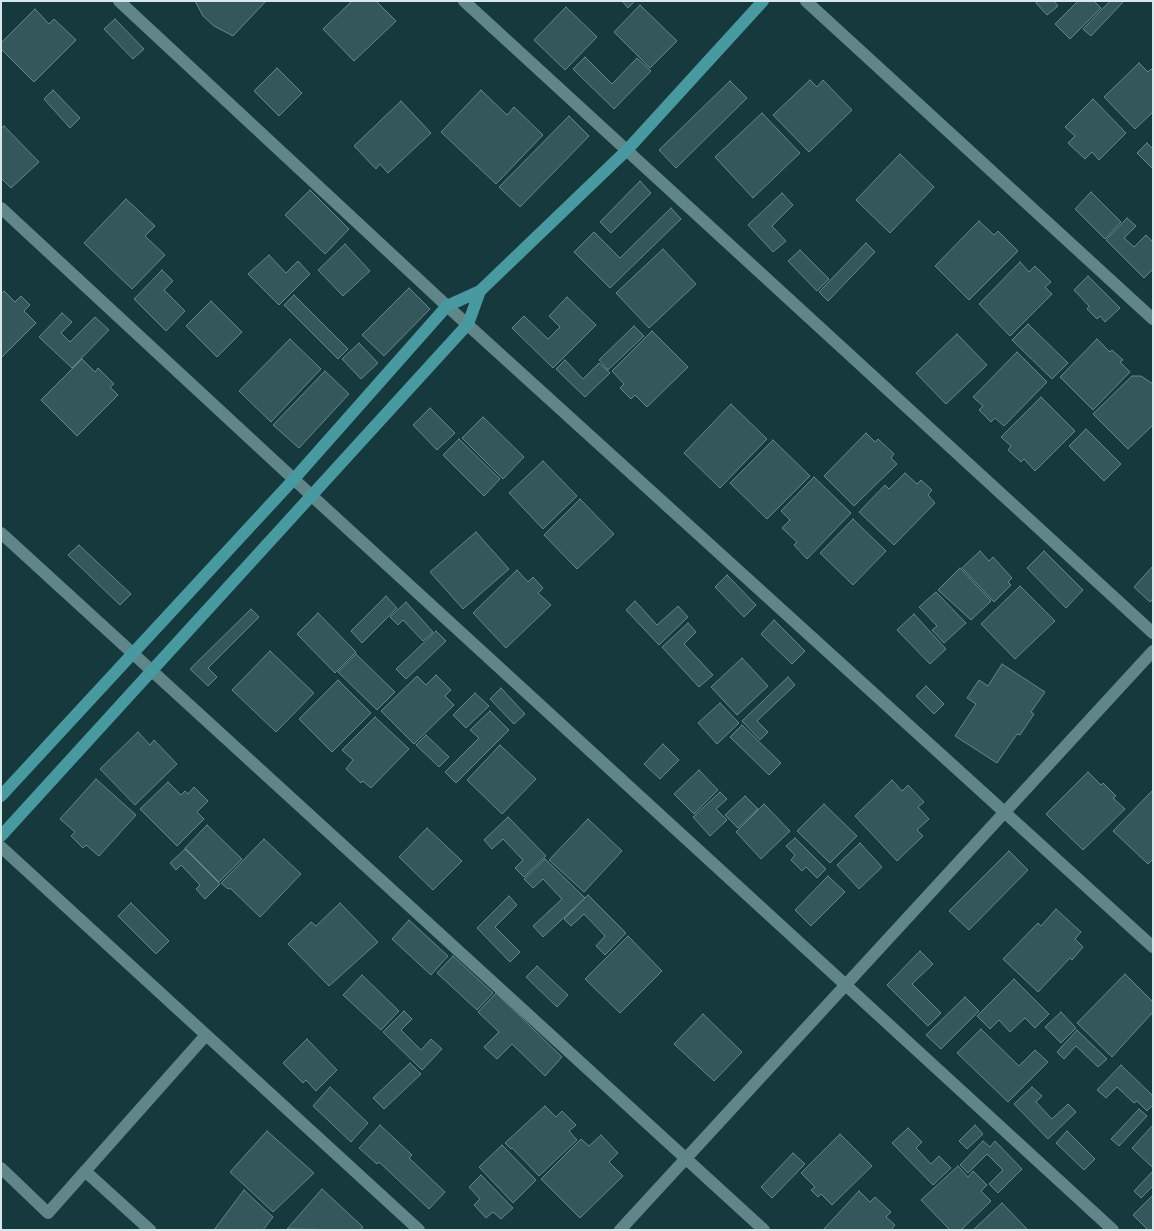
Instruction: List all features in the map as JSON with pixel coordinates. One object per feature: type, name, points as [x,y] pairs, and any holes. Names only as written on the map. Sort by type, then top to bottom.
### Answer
[{"type":"main road","points":[[1,796],[134,655],[294,479],[448,306],[480,291],[627,150],[762,1]]},
{"type":"main road","points":[[1,836],[468,324],[480,291]]},
{"type":"street","points":[[119,1],[448,306],[1153,947]]},
{"type":"street","points":[[464,1],[1153,633]]},
{"type":"street","points":[[806,1],[1153,319]]},
{"type":"street","points":[[1,208],[312,496],[1114,1230]]},
{"type":"street","points":[[1,533],[764,1230]]},
{"type":"street","points":[[620,1230],[1153,651]]},
{"type":"street","points":[[1,847],[419,1230]]},
{"type":"street","points":[[1,1168],[48,1213],[206,1035]]},
{"type":"street","points":[[85,1171],[150,1230]]},
{"type":"building","points":[[195,1],[266,1],[233,36],[214,26],[203,16]]},
{"type":"building","points":[[352,1],[376,1],[396,21],[354,61],[323,29]]},
{"type":"building","points":[[622,1],[635,1],[628,8]]},
{"type":"building","points":[[1038,1],[1054,1],[1058,6],[1047,15],[1036,3]]},
{"type":"building","points":[[1078,1],[1094,1],[1101,8],[1070,39],[1055,24]]},
{"type":"building","points":[[1110,1],[1124,1],[1091,36],[1083,29]]},
{"type":"building","points":[[640,5],[677,41],[650,68],[614,32]]},
{"type":"building","points":[[566,7],[597,37],[565,70],[534,40]]},
{"type":"building","points":[[35,9],[49,24],[54,19],[76,40],[34,82],[1,49],[1,43]]},
{"type":"building","points":[[115,19],[144,49],[133,59],[104,29]]},
{"type":"building","points":[[585,57],[612,84],[637,58],[651,71],[614,109],[573,69]]},
{"type":"building","points":[[1139,63],[1148,72],[1151,69],[1153,71],[1153,112],[1135,129],[1104,97]]},
{"type":"building","points":[[277,68],[302,93],[279,116],[254,91]]},
{"type":"building","points":[[810,80],[817,87],[823,80],[852,110],[809,152],[773,115]]},
{"type":"building","points":[[730,81],[747,98],[676,168],[659,150]]},
{"type":"building","points":[[53,90],[80,118],[70,128],[44,99]]},
{"type":"building","points":[[481,90],[507,115],[514,107],[543,135],[496,184],[441,132]]},
{"type":"building","points":[[1093,99],[1126,133],[1099,160],[1092,152],[1085,159],[1068,143],[1075,136],[1065,127]]},
{"type":"building","points":[[401,101],[431,133],[388,173],[380,164],[376,169],[354,146]]},
{"type":"building","points":[[762,113],[800,153],[753,198],[715,157]]},
{"type":"building","points":[[569,116],[589,136],[520,207],[499,187]]},
{"type":"building","points":[[4,126],[39,162],[11,188],[1,178],[1,128]]},
{"type":"building","points":[[1147,143],[1153,149],[1153,169],[1137,153]]},
{"type":"building","points":[[900,154],[934,187],[890,233],[856,200]]},
{"type":"building","points":[[640,181],[651,193],[611,233],[600,222]]},
{"type":"building","points":[[310,190],[349,229],[325,254],[285,215]]},
{"type":"building","points":[[1091,192],[1121,222],[1105,239],[1075,209]]},
{"type":"building","points":[[782,193],[793,205],[772,226],[786,241],[773,252],[748,225]]},
{"type":"building","points":[[126,199],[155,226],[145,236],[165,255],[132,289],[84,243]]},
{"type":"building","points":[[671,208],[681,219],[610,288],[574,252],[594,232],[620,258]]},
{"type":"building","points":[[1127,218],[1136,226],[1124,238],[1134,247],[1146,235],[1153,242],[1153,269],[1144,278],[1106,240]]},
{"type":"building","points":[[979,221],[994,235],[998,231],[1018,251],[969,300],[935,266]]},
{"type":"building","points":[[866,243],[875,252],[828,301],[819,292]]},
{"type":"building","points":[[345,244],[370,271],[343,296],[318,270]]},
{"type":"building","points":[[663,249],[696,284],[649,328],[616,293]]},
{"type":"building","points":[[800,250],[829,279],[817,291],[788,261]]},
{"type":"building","points":[[269,255],[286,273],[298,261],[310,274],[279,305],[248,274]]},
{"type":"building","points":[[1020,262],[1029,272],[1035,266],[1051,282],[1045,287],[1052,294],[1010,336],[979,304]]},
{"type":"building","points":[[162,270],[173,281],[164,290],[185,311],[166,331],[134,299]]},
{"type":"building","points":[[1088,276],[1120,308],[1105,322],[1100,316],[1097,319],[1087,309],[1089,306],[1074,290]]},
{"type":"building","points":[[409,288],[430,309],[384,356],[362,335]]},
{"type":"building","points":[[4,291],[15,302],[21,296],[30,305],[24,311],[36,323],[1,358],[1,294]]},
{"type":"building","points":[[294,295],[348,349],[338,359],[284,305]]},
{"type":"building","points":[[567,297],[596,325],[553,368],[512,328],[524,316],[548,339],[560,327],[549,316]]},
{"type":"building","points":[[211,301],[242,332],[217,357],[186,326]]},
{"type":"building","points":[[62,313],[72,322],[61,333],[70,342],[95,317],[109,330],[72,368],[39,337]]},
{"type":"building","points":[[1028,324],[1068,363],[1052,379],[1012,340]]},
{"type":"building","points":[[634,326],[644,336],[608,370],[599,360]]},
{"type":"building","points":[[652,331],[688,367],[647,407],[635,395],[631,399],[620,388],[624,384],[612,371]]},
{"type":"building","points":[[957,334],[987,365],[946,404],[916,373]]},
{"type":"building","points":[[290,339],[321,369],[271,422],[239,391]]},
{"type":"building","points":[[1097,339],[1110,352],[1112,350],[1123,360],[1120,362],[1130,372],[1093,410],[1060,377]]},
{"type":"building","points":[[359,343],[378,363],[361,379],[342,359]]},
{"type":"building","points":[[1017,352],[1047,382],[1004,426],[995,418],[991,422],[979,410],[983,406],[973,397]]},
{"type":"building","points":[[82,359],[95,372],[98,368],[114,384],[110,387],[118,395],[77,436],[41,400]]},
{"type":"building","points":[[565,360],[583,379],[599,363],[610,373],[585,397],[556,369]]},
{"type":"building","points":[[325,371],[349,394],[299,448],[273,425]]},
{"type":"building","points":[[1132,376],[1141,376],[1153,384],[1153,425],[1128,449],[1093,414]]},
{"type":"building","points":[[1041,397],[1075,431],[1035,471],[1024,459],[1021,462],[1008,450],[1011,446],[1001,437]]},
{"type":"building","points":[[731,404],[767,439],[720,488],[684,453]]},
{"type":"building","points":[[430,408],[455,433],[437,450],[413,425]]},
{"type":"building","points":[[483,417],[524,457],[503,479],[462,438]]},
{"type":"building","points":[[1086,429],[1121,464],[1104,481],[1069,446]]},
{"type":"building","points":[[866,433],[875,442],[878,439],[894,454],[891,458],[897,464],[854,506],[824,476]]},
{"type":"building","points":[[459,439],[500,479],[484,496],[443,455]]},
{"type":"building","points":[[773,440],[810,476],[767,519],[730,483]]},
{"type":"building","points":[[543,461],[577,496],[543,529],[509,493]]},
{"type":"building","points":[[905,473],[917,484],[921,480],[932,490],[928,495],[935,503],[894,545],[859,512],[885,485],[889,489]]},
{"type":"building","points":[[814,477],[851,513],[807,559],[794,545],[797,542],[782,528],[790,520],[781,511]]},
{"type":"building","points":[[580,499],[614,534],[577,569],[544,535]]},
{"type":"building","points":[[853,519],[886,551],[853,585],[820,553]]},
{"type":"building","points":[[476,532],[509,569],[463,609],[430,572]]},
{"type":"building","points":[[79,545],[131,594],[120,605],[68,555]]},
{"type":"building","points":[[980,551],[989,561],[993,557],[1012,578],[1008,582],[1011,585],[994,602],[962,568]]},
{"type":"building","points":[[1044,551],[1083,590],[1066,608],[1027,568]]},
{"type":"building","points":[[1153,566],[1153,599],[1150,602],[1134,587]]},
{"type":"building","points":[[960,568],[991,601],[971,620],[938,590]]},
{"type":"building","points":[[517,570],[528,582],[533,577],[543,588],[538,593],[551,605],[506,648],[473,613]]},
{"type":"building","points":[[727,575],[756,605],[744,617],[715,587]]},
{"type":"building","points":[[1020,586],[1055,621],[1015,659],[981,624]]},
{"type":"building","points":[[936,592],[966,623],[944,643],[932,630],[937,626],[919,607]]},
{"type":"building","points":[[386,596],[397,608],[362,643],[351,631]]},
{"type":"building","points":[[635,601],[657,625],[678,606],[688,617],[659,645],[626,610]]},
{"type":"building","points":[[406,602],[433,632],[423,641],[403,620],[398,625],[390,617]]},
{"type":"building","points":[[251,609],[259,617],[208,668],[217,677],[208,686],[190,669]]},
{"type":"building","points":[[318,613],[356,652],[335,673],[297,634]]},
{"type":"building","points":[[914,614],[946,649],[930,664],[897,630]]},
{"type":"building","points":[[774,620],[805,651],[792,664],[761,634]]},
{"type":"building","points":[[688,623],[696,632],[684,644],[713,675],[699,687],[662,647]]},
{"type":"building","points":[[436,631],[446,641],[406,679],[396,669]]},
{"type":"building","points":[[270,651],[314,693],[276,732],[232,690]]},
{"type":"building","points":[[356,654],[395,692],[377,710],[338,672]]},
{"type":"building","points":[[742,658],[768,686],[737,715],[711,687]]},
{"type":"building","points":[[1002,664],[1045,692],[1031,712],[1034,714],[1020,735],[1017,734],[997,763],[955,736],[976,704],[967,698],[979,680],[988,686]]},
{"type":"building","points":[[436,675],[451,690],[445,696],[454,705],[414,744],[381,711],[417,676],[426,685]]},
{"type":"building","points":[[788,677],[795,685],[757,721],[768,732],[760,740],[742,721]]},
{"type":"building","points":[[338,680],[371,713],[332,752],[299,719]]},
{"type":"building","points":[[926,686],[944,704],[934,714],[916,696]]},
{"type":"building","points":[[501,688],[525,714],[514,724],[490,699]]},
{"type":"building","points":[[475,693],[489,706],[466,728],[453,715]]},
{"type":"building","points":[[720,703],[739,723],[717,744],[698,723]]},
{"type":"building","points":[[490,711],[509,730],[456,783],[445,772],[479,738],[470,730]]},
{"type":"building","points":[[375,717],[409,749],[371,788],[363,781],[361,783],[346,769],[353,760],[342,750]]},
{"type":"building","points":[[742,725],[781,763],[769,775],[730,737]]},
{"type":"building","points":[[138,732],[150,745],[154,740],[177,764],[135,805],[100,769]]},
{"type":"building","points":[[426,735],[449,757],[439,767],[416,745]]},
{"type":"building","points":[[663,744],[679,760],[660,779],[644,764]]},
{"type":"building","points":[[500,745],[536,779],[502,814],[467,780]]},
{"type":"building","points":[[699,770],[718,790],[694,814],[674,794]]},
{"type":"building","points":[[1088,772],[1101,785],[1103,783],[1116,796],[1113,798],[1125,809],[1083,850],[1046,814]]},
{"type":"building","points":[[96,779],[136,815],[99,856],[86,845],[83,848],[71,836],[75,832],[60,819]]},
{"type":"building","points":[[892,780],[902,791],[908,785],[924,802],[918,807],[929,819],[917,830],[923,836],[897,861],[855,816]]},
{"type":"building","points":[[168,782],[181,795],[185,791],[188,794],[194,787],[208,801],[197,812],[204,819],[177,846],[140,809]]},
{"type":"building","points":[[1153,790],[1153,859],[1148,864],[1113,831]]},
{"type":"building","points":[[720,792],[727,799],[716,809],[727,820],[710,836],[693,817]]},
{"type":"building","points":[[745,796],[758,809],[738,828],[725,815]]},
{"type":"building","points":[[764,804],[790,831],[761,859],[736,832]]},
{"type":"building","points":[[824,804],[857,836],[830,863],[797,831]]},
{"type":"building","points":[[508,817],[546,856],[524,877],[515,868],[523,860],[503,839],[492,849],[484,840]]},
{"type":"building","points":[[588,819],[622,851],[584,892],[549,860]]},
{"type":"building","points":[[207,825],[242,859],[219,882],[185,848]]},
{"type":"building","points":[[427,828],[462,861],[433,890],[399,857]]},
{"type":"building","points":[[795,838],[826,869],[817,878],[806,867],[802,871],[791,860],[795,855],[786,846]]},
{"type":"building","points":[[264,839],[301,874],[260,917],[230,888],[228,889],[221,883]]},
{"type":"building","points":[[860,843],[882,867],[859,889],[837,865]]},
{"type":"building","points":[[185,849],[220,884],[205,899],[196,889],[200,885],[181,865],[176,870],[170,863]]},
{"type":"building","points":[[1009,851],[1028,870],[969,930],[949,911]]},
{"type":"building","points":[[545,859],[585,898],[543,937],[533,926],[562,899],[543,879],[533,888],[524,879]]},
{"type":"building","points":[[828,876],[845,892],[811,926],[795,910]]},
{"type":"building","points":[[588,895],[626,933],[605,955],[596,946],[605,936],[584,914],[571,926],[564,919]]},
{"type":"building","points":[[509,896],[517,905],[495,927],[520,952],[510,962],[477,928]]},
{"type":"building","points":[[131,903],[169,941],[156,954],[118,916]]},
{"type":"building","points":[[340,903],[378,942],[329,986],[288,944],[311,922],[316,926]]},
{"type":"building","points":[[1056,909],[1081,932],[1075,939],[1083,947],[1072,960],[1070,958],[1038,992],[1003,959],[1038,923],[1041,926]]},
{"type":"building","points":[[409,920],[448,956],[431,975],[392,939]]},
{"type":"building","points":[[628,936],[662,971],[620,1013],[585,979]]},
{"type":"building","points":[[920,951],[933,964],[912,984],[941,1013],[928,1026],[887,985]]},
{"type":"building","points":[[453,956],[493,993],[477,1010],[437,973]]},
{"type":"building","points":[[537,966],[568,995],[557,1007],[526,977]]},
{"type":"building","points":[[1125,974],[1153,1002],[1153,1012],[1112,1057],[1077,1023]]},
{"type":"building","points":[[362,975],[399,1011],[381,1030],[343,995]]},
{"type":"building","points":[[1014,979],[1049,1014],[1035,1028],[1025,1018],[1010,1032],[999,1020],[990,1029],[977,1016]]},
{"type":"building","points":[[496,993],[562,1057],[545,1076],[512,1044],[497,1059],[484,1047],[499,1032],[478,1012]]},
{"type":"building","points":[[965,997],[979,1011],[941,1049],[926,1035]]},
{"type":"building","points":[[404,1011],[412,1019],[401,1030],[421,1050],[431,1039],[442,1049],[422,1070],[383,1032]]},
{"type":"building","points":[[1061,1012],[1076,1028],[1061,1043],[1045,1027]]},
{"type":"building","points":[[703,1014],[742,1052],[714,1081],[674,1044]]},
{"type":"building","points":[[981,1029],[1019,1066],[1035,1050],[1048,1062],[1008,1102],[957,1053]]},
{"type":"building","points":[[1077,1030],[1107,1059],[1098,1067],[1076,1046],[1064,1059],[1057,1052]]},
{"type":"building","points":[[307,1039],[337,1070],[316,1091],[306,1080],[303,1083],[283,1063]]},
{"type":"building","points":[[410,1063],[421,1074],[384,1109],[373,1098]]},
{"type":"building","points":[[1121,1065],[1153,1096],[1153,1105],[1147,1111],[1137,1101],[1134,1103],[1117,1087],[1106,1098],[1097,1090]]},
{"type":"building","points":[[330,1087],[368,1123],[351,1142],[313,1106]]},
{"type":"building","points":[[1032,1087],[1042,1096],[1036,1102],[1052,1119],[1068,1104],[1076,1112],[1048,1139],[1014,1104]]},
{"type":"building","points":[[545,1106],[556,1117],[562,1111],[576,1125],[569,1131],[577,1140],[539,1176],[512,1148],[511,1149],[505,1143]]},
{"type":"building","points":[[1139,1109],[1147,1116],[1119,1146],[1111,1139]]},
{"type":"building","points":[[380,1125],[412,1155],[409,1158],[445,1192],[429,1209],[379,1162],[377,1164],[359,1148]]},
{"type":"building","points":[[975,1125],[983,1134],[967,1149],[959,1141]]},
{"type":"building","points":[[1153,1125],[1153,1168],[1132,1148]]},
{"type":"building","points":[[908,1128],[922,1142],[916,1148],[931,1164],[939,1156],[951,1168],[933,1185],[892,1143]]},
{"type":"building","points":[[267,1131],[314,1173],[273,1212],[230,1172]]},
{"type":"building","points":[[1067,1131],[1095,1159],[1084,1170],[1056,1143]]},
{"type":"building","points":[[840,1134],[872,1166],[832,1205],[821,1194],[818,1197],[811,1190],[815,1187],[801,1173]]},
{"type":"building","points":[[601,1135],[618,1153],[609,1162],[623,1176],[580,1218],[541,1179],[581,1139],[589,1146]]},
{"type":"building","points":[[983,1141],[990,1147],[995,1141],[1022,1169],[998,1193],[989,1184],[1003,1170],[987,1154],[968,1173],[960,1165]]},
{"type":"building","points":[[502,1145],[536,1180],[513,1203],[479,1167]]},
{"type":"building","points":[[793,1153],[805,1164],[772,1198],[761,1187]]},
{"type":"building","points":[[958,1166],[968,1177],[973,1171],[987,1185],[981,1191],[991,1201],[961,1230],[950,1230],[921,1200]]},
{"type":"building","points":[[1153,1171],[1153,1186],[1141,1198],[1134,1191]]},
{"type":"building","points":[[481,1175],[513,1208],[501,1219],[493,1212],[486,1218],[474,1205],[480,1199],[469,1187]]},
{"type":"building","points":[[322,1189],[363,1227],[360,1230],[287,1229]]},
{"type":"building","points":[[244,1190],[273,1217],[263,1230],[214,1230]]},
{"type":"building","points":[[859,1191],[870,1202],[875,1197],[891,1212],[886,1217],[895,1225],[891,1230],[823,1230]]},
{"type":"building","points":[[1153,1195],[1153,1230],[1148,1230],[1133,1215]]},
{"type":"building","points":[[1002,1203],[1028,1230],[973,1230]]}]
